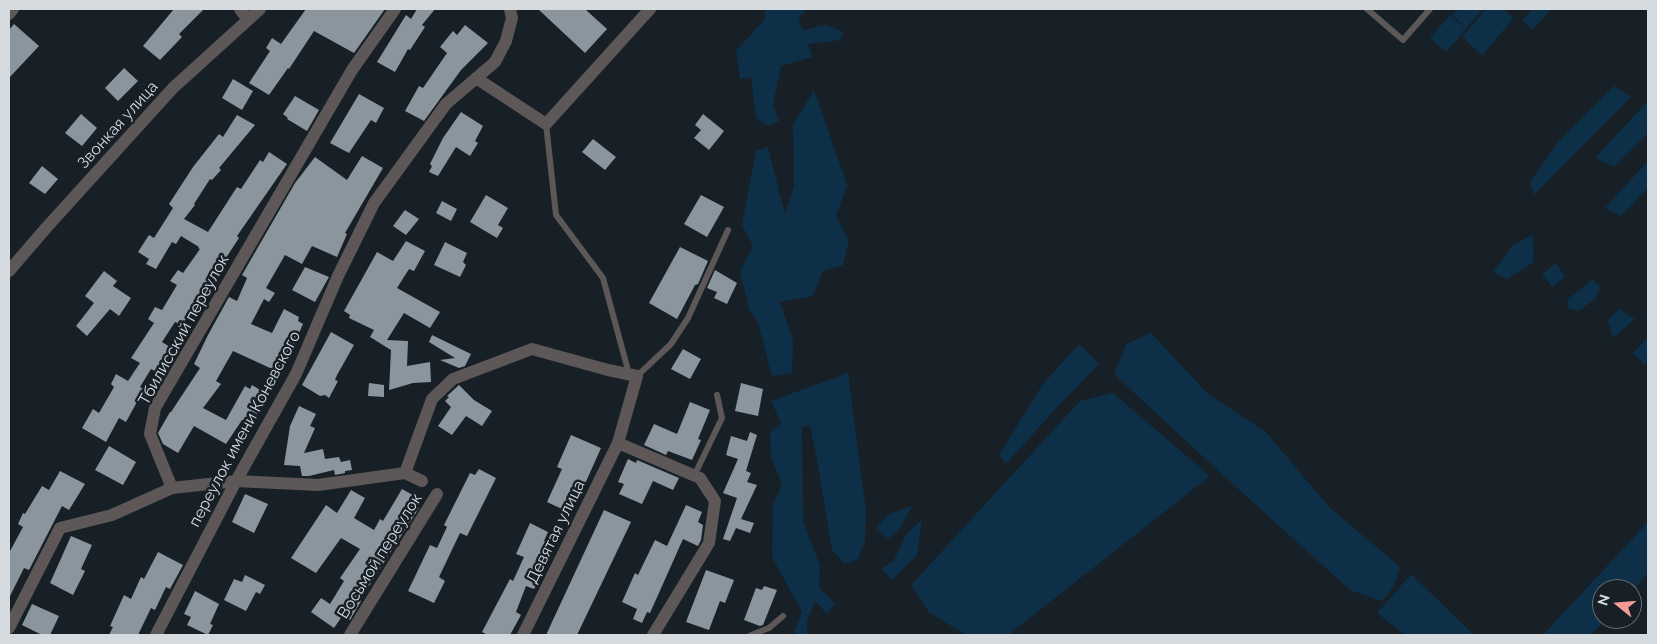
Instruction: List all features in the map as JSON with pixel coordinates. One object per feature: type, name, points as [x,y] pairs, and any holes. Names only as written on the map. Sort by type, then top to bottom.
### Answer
[{"type":"street","points":[[9,14],[13,9]]},
{"type":"street","points":[[240,9],[248,20]]},
{"type":"street","name":"Звонкая улица","points":[[9,271],[173,88],[260,9]]},
{"type":"street","name":"Тбилисский переулок","points":[[172,488],[150,434],[155,408],[352,70],[395,9]]},
{"type":"street","name":"переулок имени Коневского","points":[[156,635],[236,481],[296,374],[338,276],[374,203],[446,104],[494,62],[506,41],[512,18],[510,9]]},
{"type":"street","points":[[476,78],[546,124],[650,9]]},
{"type":"street","points":[[405,473],[432,399],[453,379],[532,349],[633,375]]},
{"type":"street","name":"Девятая улица","points":[[523,635],[618,443],[633,375]]},
{"type":"street","points":[[618,443],[700,478],[715,501],[709,543],[652,635]]},
{"type":"street","points":[[9,628],[60,528],[112,515],[172,488],[236,481],[318,485],[405,473],[422,482]]},
{"type":"street","name":"Восьмой переулок","points":[[350,635],[437,494]]},
{"type":"lane","points":[[1367,9],[1403,40],[1430,9]]},
{"type":"lane","points":[[546,124],[556,215],[603,278],[633,375],[671,344],[688,318],[728,230]]},
{"type":"lane","points":[[694,476],[722,418],[717,395]]},
{"type":"lane","points":[[751,635],[769,628],[782,616]]},
{"type":"shaded area","points":[[765,9],[807,9],[798,18],[803,30],[826,25],[843,32],[840,40],[808,44],[812,57],[781,66],[773,104],[779,121],[768,126],[756,118],[751,77],[740,79],[736,51],[765,19]]},
{"type":"shaded area","points":[[1458,9],[1483,9],[1466,28],[1452,15]]},
{"type":"shaded area","points":[[1486,9],[1503,9],[1514,18],[1482,55],[1462,37]]},
{"type":"shaded area","points":[[1532,9],[1551,9],[1533,30],[1522,21]]},
{"type":"shaded area","points":[[1450,15],[1466,29],[1446,52],[1430,38]]},
{"type":"shaded area","points":[[1614,86],[1631,97],[1534,195],[1530,182],[1558,142]]},
{"type":"shaded area","points":[[814,90],[847,185],[836,217],[849,240],[843,265],[823,271],[813,296],[780,302],[793,340],[792,373],[772,376],[758,323],[749,309],[740,271],[753,246],[742,225],[756,151],[768,147],[785,214],[794,186],[793,125]]},
{"type":"shaded area","points":[[1647,102],[1648,133],[1614,167],[1595,158]]},
{"type":"shaded area","points":[[1648,161],[1648,188],[1621,216],[1605,208]]},
{"type":"shaded area","points":[[1533,235],[1534,262],[1507,279],[1493,272],[1513,245]]},
{"type":"shaded area","points":[[1556,263],[1565,277],[1552,287],[1542,274]]},
{"type":"shaded area","points":[[1593,279],[1600,287],[1596,298],[1579,311],[1568,308],[1567,300]]},
{"type":"shaded area","points":[[1619,309],[1635,319],[1613,338],[1608,320]]},
{"type":"shaded area","points":[[1151,333],[1208,394],[1266,432],[1328,506],[1400,567],[1394,586],[1382,601],[1350,590],[1114,374],[1126,344]]},
{"type":"shaded area","points":[[1648,337],[1648,361],[1644,365],[1633,353]]},
{"type":"shaded area","points":[[1079,344],[1099,364],[1006,464],[999,455],[1043,384]]},
{"type":"shaded area","points":[[848,373],[866,511],[865,541],[858,559],[845,564],[832,550],[810,425],[802,427],[803,521],[820,566],[819,588],[835,603],[827,614],[815,601],[807,621],[807,635],[793,635],[802,612],[772,557],[773,504],[782,485],[771,457],[770,432],[781,423],[771,401]]},
{"type":"shaded area","points":[[1113,393],[1210,476],[1008,635],[966,635],[929,612],[911,585],[1080,401]]},
{"type":"shaded area","points":[[912,506],[899,530],[888,539],[876,528],[889,514]]},
{"type":"shaded area","points":[[922,520],[917,555],[892,580],[882,569],[894,560],[907,533]]},
{"type":"shaded area","points":[[1648,522],[1648,573],[1642,580],[1595,579]]},
{"type":"shaded area","points":[[1411,574],[1474,635],[1405,635],[1377,613]]},
{"type":"shaded area","points":[[1592,582],[1592,629],[1597,629],[1591,635],[1543,635]]},
{"type":"building","points":[[174,9],[204,9],[179,34],[182,37],[160,60],[143,46]]},
{"type":"building","points":[[306,9],[385,9],[354,53],[314,31],[269,95],[249,83],[270,51],[266,48],[272,38],[281,44]]},
{"type":"building","points":[[417,9],[435,9],[422,25],[425,27],[410,50],[408,49],[395,72],[377,62],[406,15],[411,19]]},
{"type":"building","points":[[538,9],[585,9],[607,29],[585,53]]},
{"type":"building","points":[[14,24],[39,46],[9,78],[9,30]]},
{"type":"building","points":[[465,25],[488,43],[461,70],[424,121],[405,111],[419,86],[423,88],[447,53],[440,47],[453,31],[457,35]]},
{"type":"building","points":[[124,68],[138,81],[118,101],[105,88]]},
{"type":"building","points":[[233,79],[253,91],[242,110],[222,98]]},
{"type":"building","points":[[359,94],[384,108],[376,123],[371,120],[349,153],[330,143]]},
{"type":"building","points":[[295,96],[319,110],[307,131],[287,119],[283,114]]},
{"type":"building","points":[[461,112],[483,126],[475,141],[478,143],[470,156],[456,147],[438,176],[429,172],[432,166],[430,164],[443,138]]},
{"type":"building","points":[[81,114],[97,128],[82,146],[65,133]]},
{"type":"building","points":[[703,114],[724,131],[709,150],[694,138],[701,130],[695,125]]},
{"type":"building","points":[[237,115],[255,125],[219,168],[221,170],[212,180],[210,179],[195,205],[184,219],[208,232],[237,187],[241,189],[260,160],[263,162],[269,152],[287,164],[237,236],[239,238],[218,270],[221,272],[200,302],[198,300],[182,325],[175,322],[162,342],[170,347],[155,371],[151,369],[140,387],[150,393],[144,402],[138,400],[126,422],[119,418],[106,442],[82,428],[93,409],[99,413],[114,387],[111,384],[116,374],[128,381],[140,363],[131,358],[154,323],[148,319],[155,307],[162,310],[177,285],[170,281],[178,270],[183,273],[200,249],[181,236],[176,244],[172,242],[156,269],[146,264],[149,259],[138,252],[149,235],[154,238],[173,208],[169,204],[193,167],[219,134],[223,137]]},
{"type":"building","points":[[593,139],[616,157],[605,170],[582,152]]},
{"type":"building","points":[[362,156],[383,168],[345,233],[347,234],[337,257],[312,246],[302,264],[285,255],[266,288],[275,293],[269,302],[264,299],[251,324],[272,333],[284,309],[299,317],[298,321],[303,324],[281,373],[233,351],[216,381],[221,384],[203,408],[226,420],[245,386],[250,389],[252,385],[267,394],[257,414],[251,411],[245,421],[242,420],[226,444],[194,426],[178,453],[163,444],[158,433],[200,368],[194,364],[229,297],[237,301],[247,278],[242,275],[295,183],[315,157],[347,180]]},
{"type":"building","points":[[42,166],[58,179],[45,194],[29,183]]},
{"type":"building","points":[[486,195],[508,208],[498,225],[503,228],[497,238],[470,222]]},
{"type":"building","points":[[701,195],[724,207],[707,237],[684,224]]},
{"type":"building","points":[[442,201],[457,209],[451,221],[436,213]]},
{"type":"building","points":[[405,210],[419,219],[406,235],[393,226]]},
{"type":"building","points":[[406,241],[425,251],[414,271],[409,269],[397,288],[440,312],[430,328],[404,313],[387,340],[408,341],[407,366],[430,362],[431,382],[413,383],[389,390],[391,350],[370,337],[374,330],[349,318],[350,315],[344,311],[377,252],[393,261]]},
{"type":"building","points":[[445,242],[467,253],[463,262],[466,265],[460,277],[434,265]]},
{"type":"building","points":[[680,247],[708,261],[698,284],[695,285],[677,319],[649,303]]},
{"type":"building","points":[[305,267],[329,277],[315,302],[292,290]]},
{"type":"building","points":[[715,270],[737,283],[727,304],[714,298],[717,292],[707,288]]},
{"type":"building","points":[[104,271],[117,281],[113,286],[131,298],[119,316],[110,309],[87,336],[76,326],[94,303],[85,296]]},
{"type":"building","points":[[331,332],[354,345],[337,375],[335,380],[338,381],[329,398],[325,395],[320,396],[302,385]]},
{"type":"building","points":[[432,335],[471,354],[465,366],[459,368],[440,360],[455,358],[429,342]]},
{"type":"building","points":[[683,349],[701,359],[690,379],[671,369]]},
{"type":"building","points":[[369,383],[384,385],[384,397],[368,396]]},
{"type":"building","points":[[741,383],[763,389],[758,416],[735,411]]},
{"type":"building","points":[[459,385],[474,400],[492,411],[482,426],[466,416],[452,435],[438,426],[451,407],[445,401],[449,397],[447,396]]},
{"type":"building","points":[[690,402],[710,410],[698,439],[701,440],[692,460],[668,451],[666,455],[644,445],[654,424],[677,434]]},
{"type":"building","points":[[299,406],[316,414],[310,426],[315,428],[304,453],[323,449],[325,459],[339,457],[341,462],[350,460],[352,470],[335,475],[334,470],[302,476],[300,466],[284,465],[290,426]]},
{"type":"building","points":[[750,432],[757,435],[746,471],[751,473],[747,482],[757,485],[741,519],[754,523],[750,533],[736,528],[730,541],[723,539],[737,498],[723,493],[738,459],[726,455],[731,436],[747,441]]},
{"type":"building","points":[[571,435],[601,448],[576,504],[569,500],[564,510],[547,502],[562,469],[557,467]]},
{"type":"building","points":[[109,446],[136,462],[123,485],[95,470]]},
{"type":"building","points":[[628,459],[636,463],[637,460],[679,478],[673,490],[653,481],[642,504],[619,494],[624,484],[618,482]]},
{"type":"building","points":[[479,469],[496,478],[467,536],[460,533],[439,577],[445,581],[434,603],[408,591],[430,545],[437,548],[447,527],[444,525],[470,473],[475,475]]},
{"type":"building","points":[[60,471],[85,484],[69,510],[62,506],[29,570],[24,568],[9,598],[9,553],[23,527],[18,524],[23,513],[25,514],[42,486],[49,490]]},
{"type":"building","points":[[402,489],[420,499],[415,506],[419,508],[360,600],[350,620],[343,615],[334,628],[311,612],[321,598],[330,604],[344,581],[340,578],[360,549],[341,538],[316,573],[291,558],[326,505],[337,513],[351,490],[365,498],[354,518],[374,530],[380,519],[383,521]]},
{"type":"building","points":[[245,494],[268,504],[254,533],[232,522]]},
{"type":"building","points":[[686,505],[702,512],[698,522],[703,525],[701,540],[698,546],[683,539],[650,613],[647,612],[642,623],[633,619],[637,609],[622,602],[635,573],[638,575],[655,540],[667,546]]},
{"type":"building","points":[[604,510],[631,522],[577,635],[546,635]]},
{"type":"building","points":[[530,523],[548,532],[544,541],[555,546],[534,589],[526,586],[516,612],[521,615],[510,635],[488,635],[482,632],[510,579],[513,581],[524,557],[516,554]]},
{"type":"building","points":[[71,536],[92,545],[81,569],[85,571],[73,595],[50,583]]},
{"type":"building","points":[[158,552],[183,565],[170,589],[166,587],[155,610],[151,608],[138,635],[109,635],[113,627],[110,626],[124,595],[131,599],[141,577],[144,579]]},
{"type":"building","points":[[706,570],[734,580],[725,603],[720,601],[709,630],[686,622]]},
{"type":"building","points":[[245,575],[265,585],[260,594],[256,592],[246,611],[224,600],[234,579],[242,582]]},
{"type":"building","points":[[764,586],[777,590],[763,625],[760,626],[744,620],[756,588],[762,590]]},
{"type":"building","points":[[195,591],[219,604],[210,624],[213,625],[208,635],[187,625],[191,617],[184,614]]},
{"type":"building","points":[[32,604],[59,616],[50,635],[42,635],[22,625]]}]
